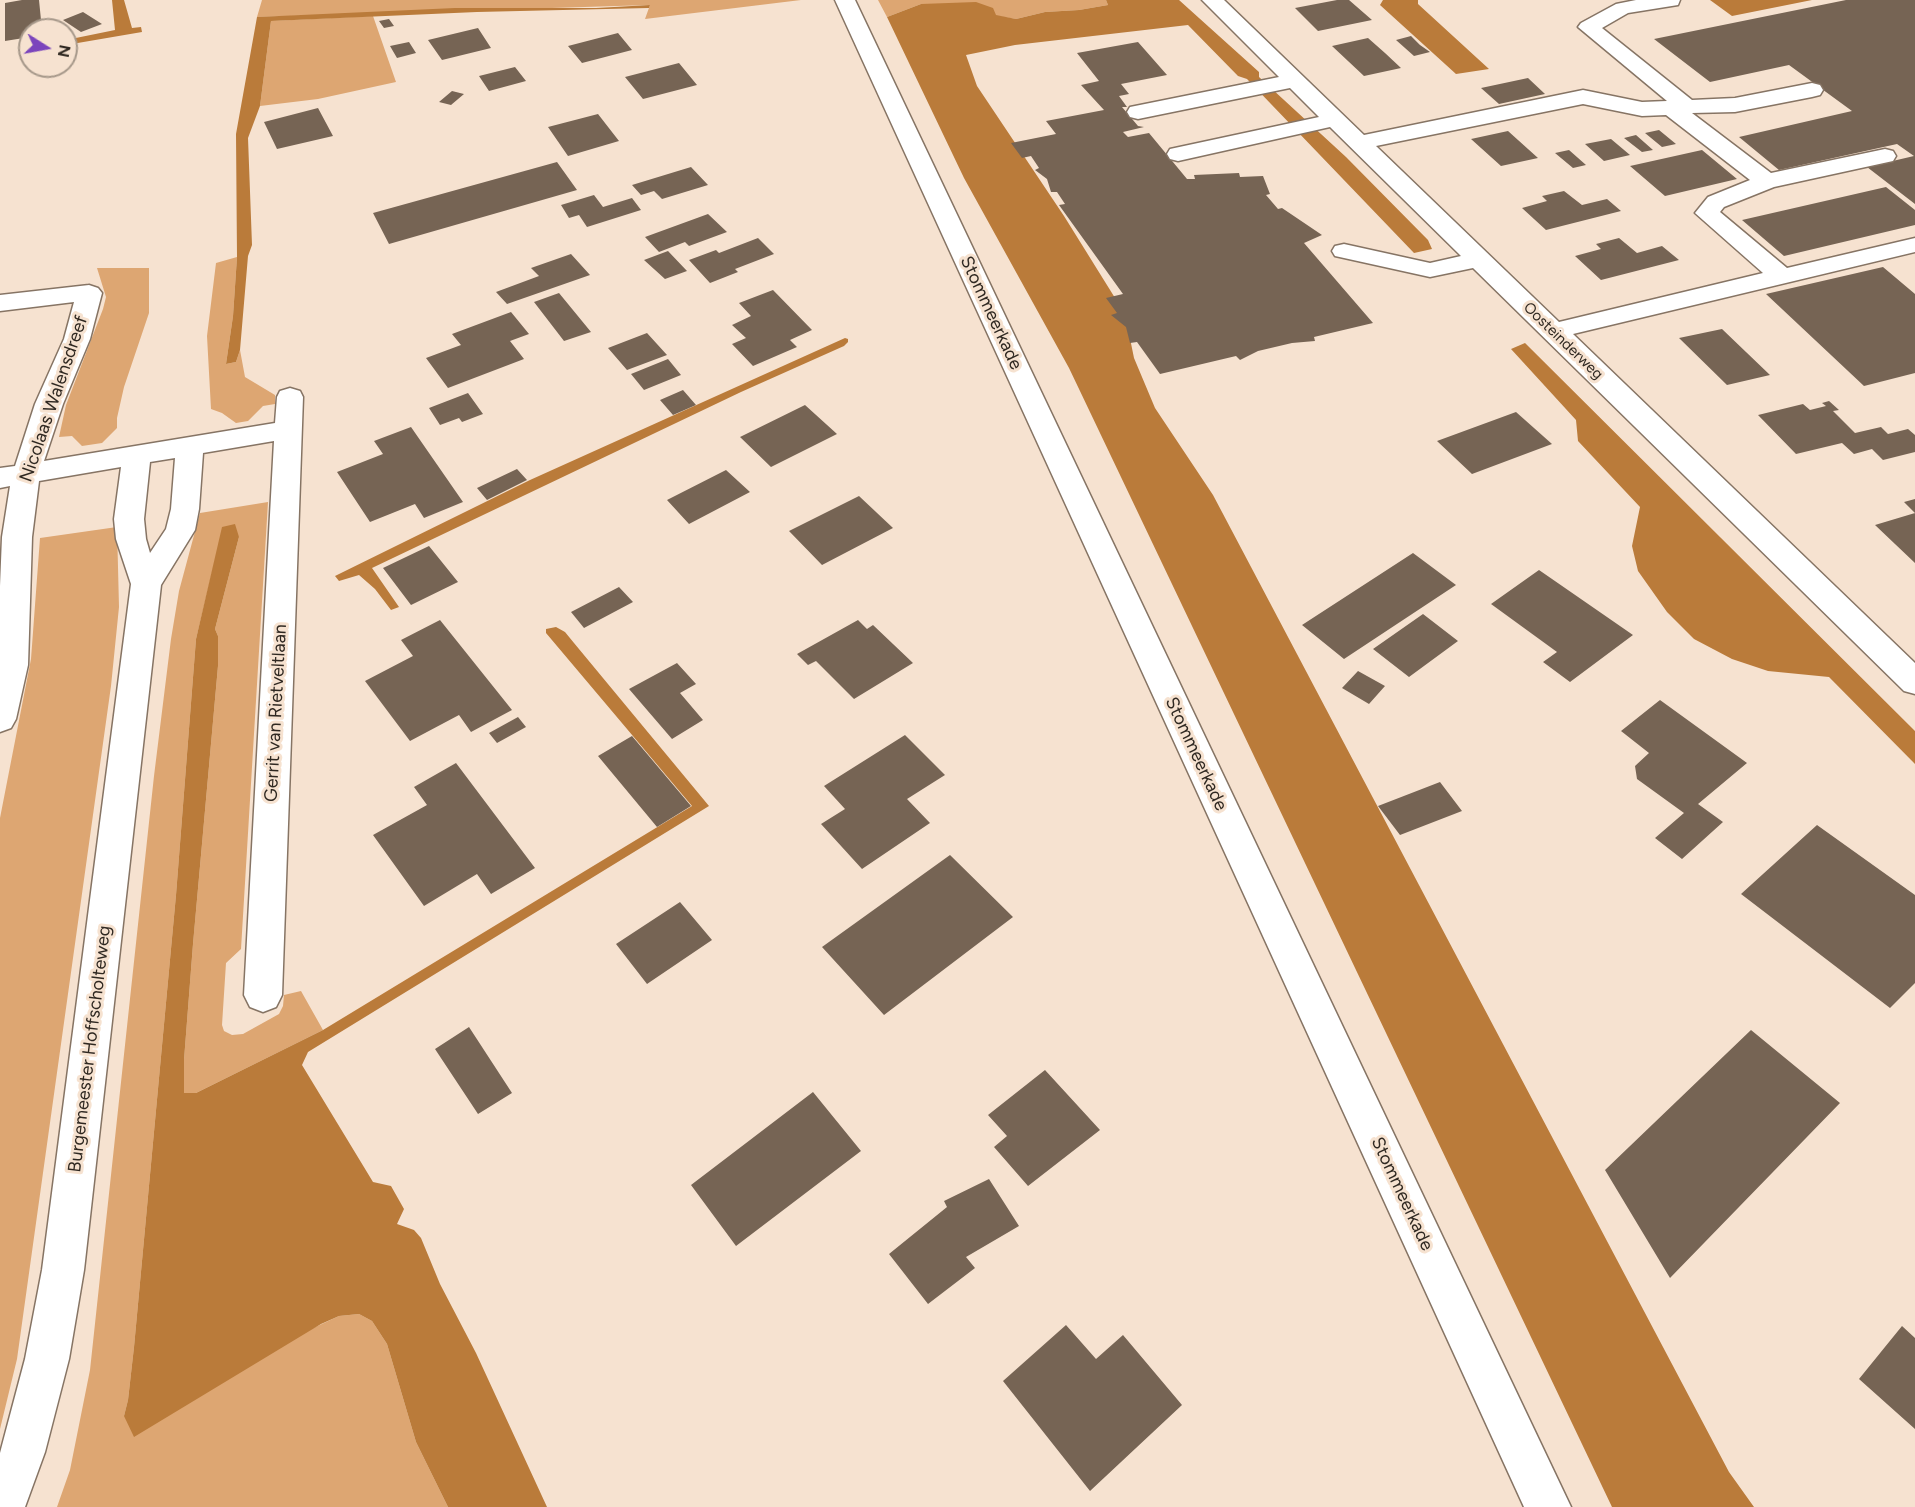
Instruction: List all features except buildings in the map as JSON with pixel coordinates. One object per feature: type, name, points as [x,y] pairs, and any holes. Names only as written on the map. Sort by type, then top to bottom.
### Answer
[{"type":"street","name":"Stommeerkade","points":[[845,0],[1548,1507]]},
{"type":"street","name":"Oosteinderweg","points":[[1212,0],[1915,682]]},
{"type":"street","points":[[1671,1],[1623,8],[1588,27],[1679,108],[1767,181]]},
{"type":"street","points":[[1138,112],[1294,81]]},
{"type":"street","points":[[1358,143],[1583,97],[1642,110],[1735,105],[1812,90]]},
{"type":"street","points":[[1178,154],[1334,120]]},
{"type":"street","points":[[1781,276],[1707,213],[1716,202],[1767,181],[1885,156]]},
{"type":"street","points":[[1552,331],[1914,245]]},
{"type":"street","points":[[1344,251],[1430,270],[1478,259]]},
{"type":"street","name":"Nicolaas Walensdreef","points":[[0,303],[89,292],[77,339],[49,404],[13,476],[17,537],[12,665],[0,719]]},
{"type":"street","name":"Gerrit van Rietveltlaan","points":[[262,995],[290,397]]},
{"type":"street","points":[[13,476],[190,444],[288,430]]},
{"type":"street","name":"Burgemeester Hoffscholteweg","points":[[2,1507],[23,1452],[47,1359],[63,1270],[146,584],[180,530],[185,509],[190,444]]},
{"type":"street","name":"Burgemeester Hoffscholteweg","points":[[137,454],[129,519],[131,539],[146,584]]},
{"type":"shaded area","points":[[112,0],[124,0],[132,28],[141,27],[142,32],[78,43],[78,38],[115,30]]},
{"type":"shaded area","points":[[262,0],[801,0],[645,19],[650,5],[257,17]]},
{"type":"shaded area","points":[[878,0],[1106,0],[1108,5],[1045,12],[1016,19],[921,4],[887,17]]},
{"type":"shaded area","points":[[1106,0],[1179,0],[1259,72],[1259,77],[1346,157],[1428,240],[1432,249],[1414,253],[1247,79],[1238,76],[1188,25],[1015,45],[966,55],[977,86],[1064,216],[1125,314],[1134,358],[1155,408],[1213,495],[1729,1472],[1754,1507],[1612,1507],[1069,368],[964,178],[887,17],[921,4],[976,2],[993,8],[996,15],[1016,19],[1045,12],[1108,5]]},
{"type":"shaded area","points":[[1383,0],[1418,0],[1418,4],[1489,69],[1456,74],[1380,5]]},
{"type":"shaded area","points":[[1710,0],[1812,0],[1732,16]]},
{"type":"shaded area","points":[[650,5],[649,8],[477,12],[271,21],[260,106],[248,138],[252,245],[248,256],[240,350],[236,362],[226,364],[233,316],[237,257],[236,134],[257,17],[455,8],[596,8]]},
{"type":"shaded area","points":[[373,16],[396,82],[318,99],[260,106],[271,21]]},
{"type":"shaded area","points":[[237,257],[233,316],[226,364],[236,362],[240,350],[245,377],[275,395],[275,404],[263,406],[248,421],[236,423],[222,413],[211,409],[207,336],[216,263]]},
{"type":"shaded area","points":[[97,268],[149,268],[149,313],[124,387],[117,428],[102,443],[82,446],[72,436],[59,437],[66,405],[106,297]]},
{"type":"shaded area","points":[[845,338],[848,342],[844,346],[741,392],[372,568],[399,607],[391,610],[375,589],[359,575],[339,581],[335,576],[530,480]]},
{"type":"shaded area","points":[[1525,343],[1915,731],[1915,764],[1829,677],[1768,671],[1732,659],[1694,639],[1667,612],[1638,571],[1632,546],[1640,507],[1578,441],[1576,420],[1511,349]]},
{"type":"shaded area","points":[[268,502],[241,949],[226,963],[222,1025],[224,1031],[232,1035],[243,1034],[279,1014],[283,1006],[284,995],[301,991],[323,1030],[196,1093],[184,1093],[184,1060],[193,944],[218,666],[218,636],[215,629],[239,537],[223,527],[196,639],[176,895],[134,1347],[124,1416],[339,1316],[359,1314],[372,1321],[387,1344],[416,1442],[448,1507],[57,1507],[70,1470],[90,1370],[154,776],[179,591],[200,513]]},
{"type":"shaded area","points":[[235,524],[239,537],[215,629],[218,636],[218,666],[193,944],[184,1060],[184,1093],[196,1093],[323,1030],[692,806],[546,633],[546,629],[556,627],[565,632],[709,806],[308,1052],[302,1065],[373,1182],[391,1186],[404,1209],[397,1224],[414,1230],[421,1238],[440,1284],[476,1353],[547,1507],[448,1507],[416,1442],[387,1344],[372,1321],[359,1314],[339,1316],[321,1324],[134,1437],[124,1416],[134,1347],[176,895],[196,639],[222,527]]},
{"type":"shaded area","points":[[117,527],[119,607],[111,686],[17,1359],[0,1429],[0,818],[31,659],[40,538]]}]
